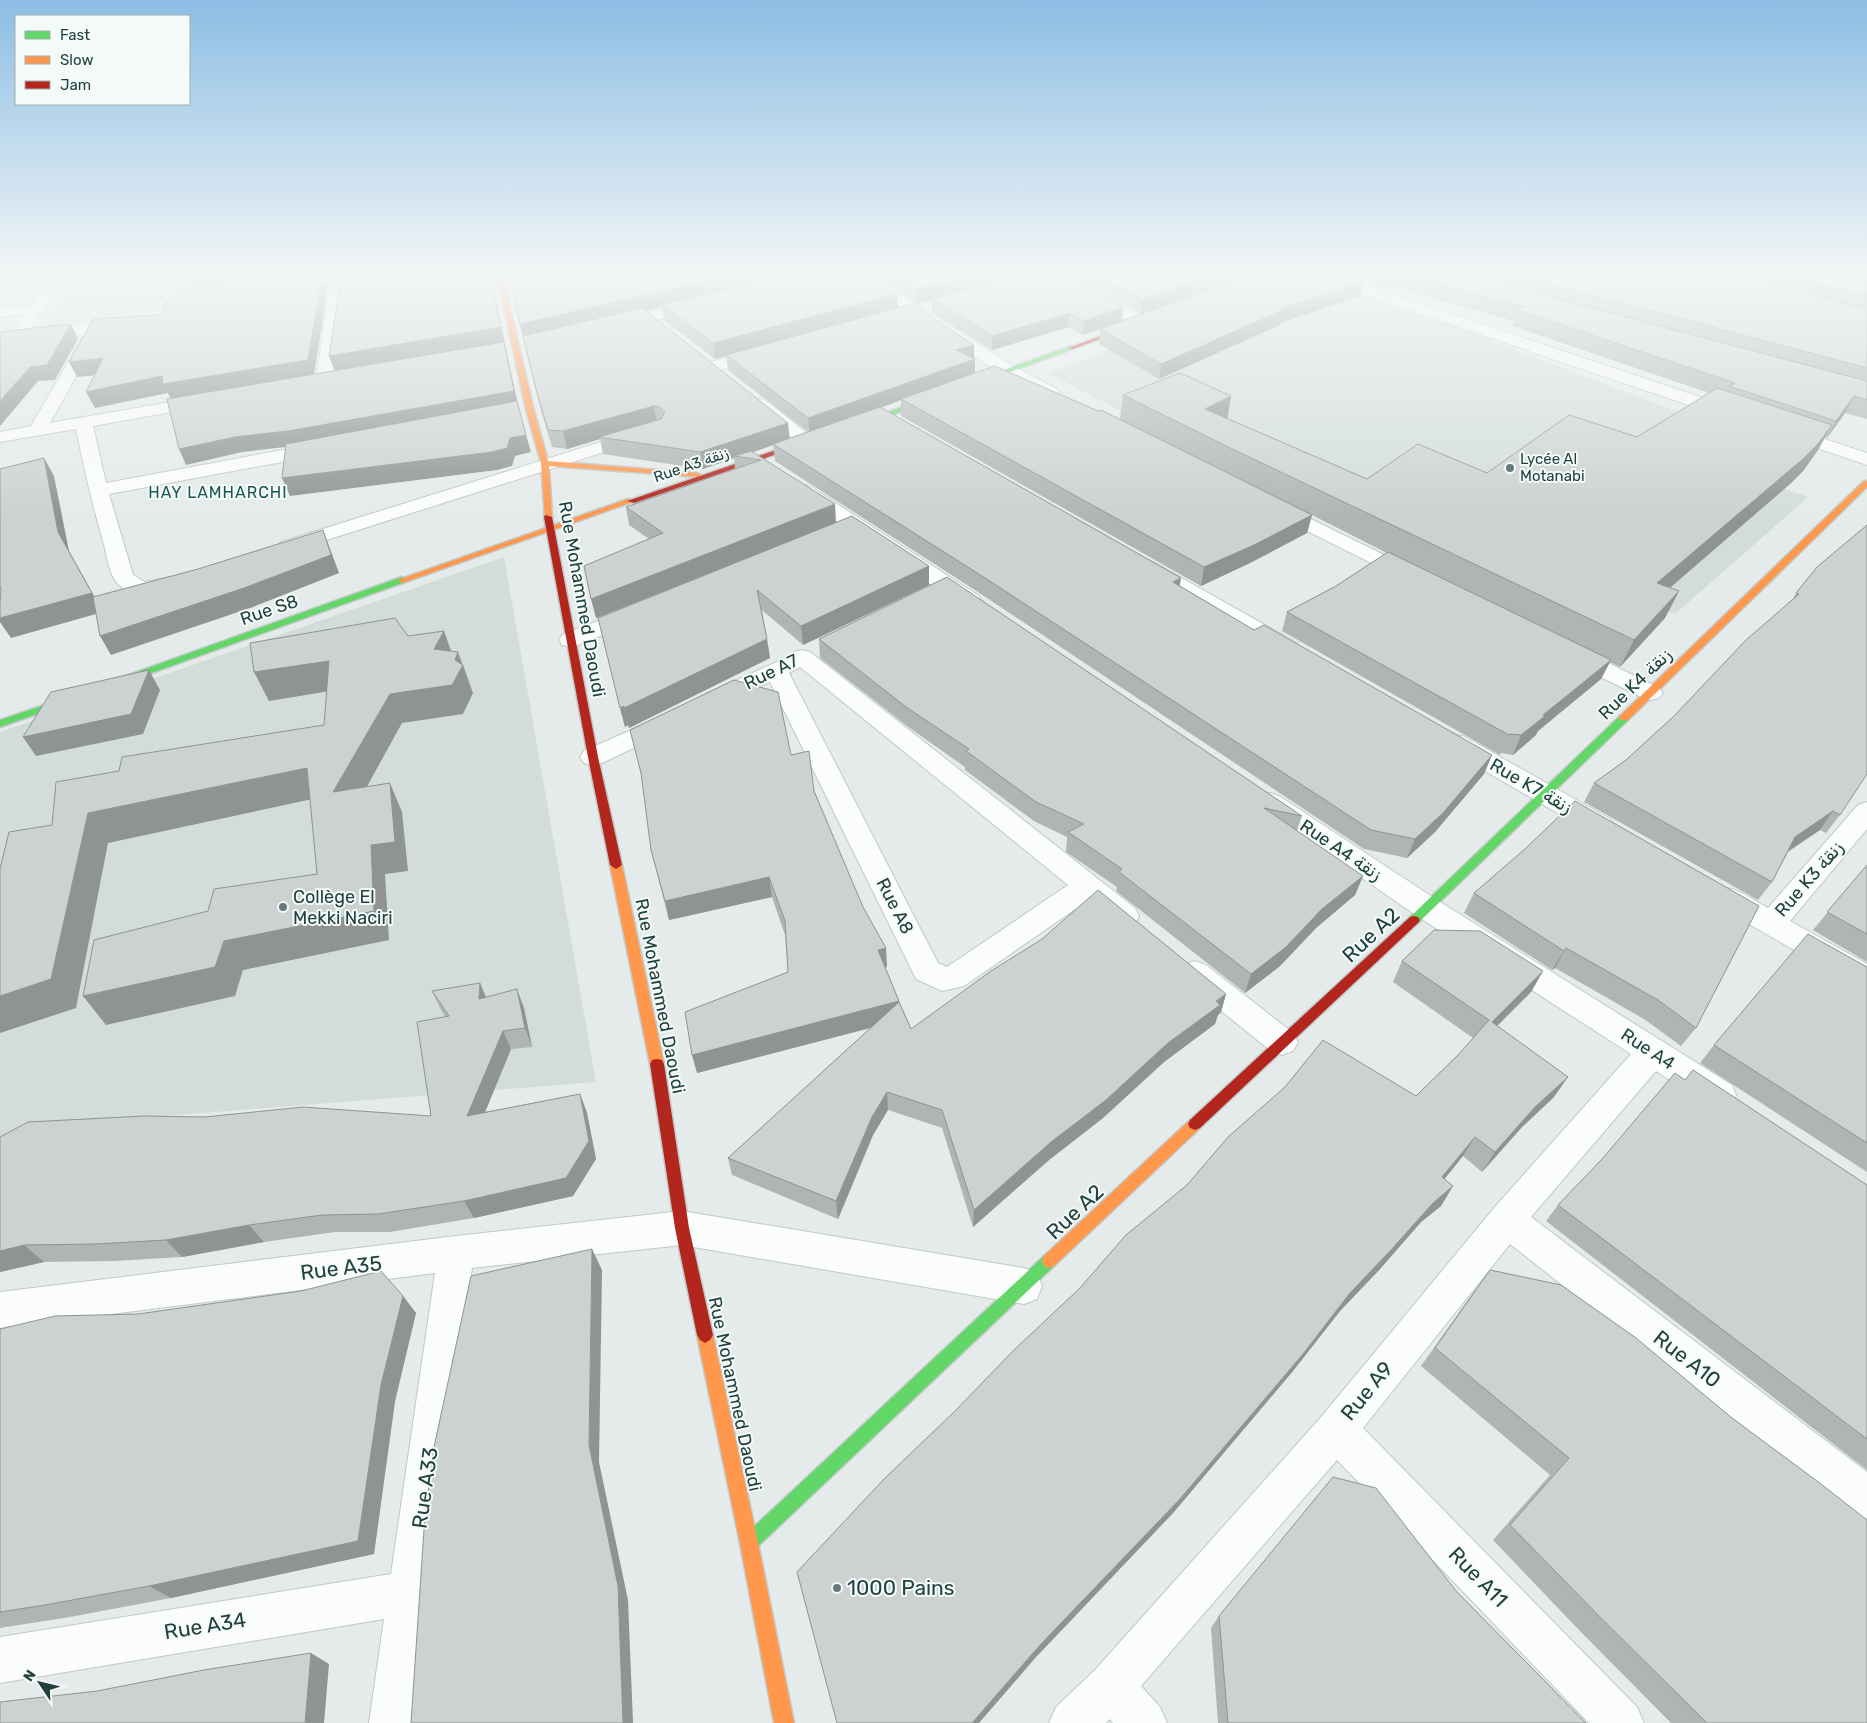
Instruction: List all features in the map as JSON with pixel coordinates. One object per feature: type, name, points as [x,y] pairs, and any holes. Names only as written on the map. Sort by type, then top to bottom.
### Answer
[{"type":"street","points":[[38,429],[78,357]]},
{"type":"street","points":[[324,380],[327,357]]},
{"type":"street","name":"Rue Mohammed Daoudi","points":[[518,357],[545,463],[549,528],[570,640],[655,1048],[682,1228],[749,1542],[784,1723]]},
{"type":"street","points":[[700,357],[727,379]]},
{"type":"street","points":[[713,368],[751,357]]},
{"type":"street","points":[[988,357],[1007,370],[1067,401]]},
{"type":"street","points":[[845,429],[1043,357]]},
{"type":"street","points":[[1565,357],[1746,418]]},
{"type":"street","points":[[304,383],[342,377]]},
{"type":"street","points":[[749,396],[812,440]]},
{"type":"street","points":[[0,437],[217,399]]},
{"type":"street","points":[[511,414],[530,410]]},
{"type":"street","points":[[882,415],[907,430]]},
{"type":"street","points":[[83,422],[98,490],[123,576],[131,585],[147,588],[163,586],[191,577]]},
{"type":"street","points":[[1774,427],[1867,458]]},
{"type":"street","points":[[266,553],[545,463],[657,430]]},
{"type":"street","name":"Rue A3 زنقة","points":[[549,528],[812,440]]},
{"type":"street","points":[[98,490],[334,447]]},
{"type":"street","points":[[755,460],[784,478],[845,528],[948,586],[988,612]]},
{"type":"street","points":[[545,463],[708,476]]},
{"type":"street","name":"Rue K4 زنقة","points":[[1427,908],[1867,483]]},
{"type":"street","points":[[1255,498],[1428,584]]},
{"type":"street","name":"Rue S8","points":[[103,688],[549,528]]},
{"type":"street","points":[[1133,558],[1312,661]]},
{"type":"street","points":[[923,598],[948,586]]},
{"type":"street","points":[[570,640],[653,607]]},
{"type":"street","points":[[1553,645],[1651,693]]},
{"type":"street","name":"Rue A7","points":[[593,757],[811,653],[1088,886]]},
{"type":"street","name":"Rue A8","points":[[776,670],[927,972],[935,977],[953,978],[1088,886]]},
{"type":"street","points":[[0,724],[84,694]]},
{"type":"street","name":"Rue K7 زنقة","points":[[1433,730],[1620,837]]},
{"type":"street","name":"Rue A4 زنقة","points":[[1253,791],[1427,908]]},
{"type":"street","name":"Rue K3 زنقة","points":[[1771,924],[1867,811]]},
{"type":"street","points":[[1704,885],[1867,978]]},
{"type":"street","points":[[1088,886],[1142,930]]},
{"type":"street","name":"Rue A2","points":[[749,1542],[1427,908]]},
{"type":"street","name":"Rue A4","points":[[1427,908],[1744,1111]]},
{"type":"street","points":[[1173,955],[1282,1042]]},
{"type":"street","name":"Rue A9","points":[[1072,1723],[1111,1686],[1336,1430],[1507,1220],[1653,1051]]},
{"type":"street","name":"Rue A10","points":[[1507,1220],[1867,1498]]},
{"type":"street","name":"Rue A35","points":[[0,1310],[456,1253],[682,1228],[1024,1286]]},
{"type":"street","name":"Rue A33","points":[[392,1723],[456,1253]]},
{"type":"street","name":"Rue A11","points":[[1336,1430],[1621,1723]]},
{"type":"street","name":"Rue A34","points":[[0,1660],[411,1593]]},
{"type":"street","points":[[1111,1686],[1144,1723]]},
{"type":"shaded area","name":"Lycée Al Motanabi","points":[[1090,357],[1535,357],[1678,412],[1641,438],[1808,497],[1675,614],[1217,437],[1193,450],[1049,373]]},
{"type":"shaded area","name":"Collège El Mekki Naciri","points":[[504,557],[596,1082],[64,1124],[0,1152],[0,732]]},
{"type":"building","points":[[0,357],[51,357],[47,365],[30,367],[0,401]]},
{"type":"building","points":[[72,357],[308,357],[308,360],[163,384],[162,376],[86,392],[103,358],[69,362]]},
{"type":"building","points":[[413,357],[507,357],[514,391],[288,431],[235,437],[179,449],[167,399]]},
{"type":"building","points":[[528,357],[705,357],[788,423],[700,452],[599,437],[661,419],[665,412],[660,407],[654,406],[563,431],[548,430]]},
{"type":"building","points":[[729,357],[972,357],[975,359],[808,418]]},
{"type":"building","points":[[1150,357],[1176,357],[1161,364]]},
{"type":"building","points":[[1659,357],[1778,357],[1867,381],[1867,400],[1854,396],[1836,421],[1729,386],[1735,383]]},
{"type":"building","points":[[1827,357],[1867,357],[1867,368]]},
{"type":"building","points":[[995,366],[1098,411],[1101,410],[1312,515],[1254,545],[1204,567],[901,399]]},
{"type":"building","points":[[1180,373],[1231,396],[1205,409],[1367,479],[1418,444],[1487,473],[1569,415],[1637,437],[1717,388],[1832,425],[1817,445],[1804,458],[1657,583],[1679,591],[1634,640],[1123,395]]},
{"type":"building","points":[[517,401],[526,435],[510,438],[507,448],[492,452],[282,478],[286,444]]},
{"type":"building","points":[[880,407],[1181,578],[1173,582],[1254,630],[1264,625],[1492,755],[1443,813],[1415,839],[1371,830],[982,576],[773,444]]},
{"type":"building","points":[[751,451],[835,504],[591,599],[584,566],[663,533],[626,507],[761,460],[734,456]]},
{"type":"building","points":[[44,458],[58,532],[92,593],[0,618],[0,469]]},
{"type":"building","points":[[852,516],[929,566],[801,626],[757,590],[767,639],[624,708],[624,706],[620,708],[598,618]]},
{"type":"building","points":[[1867,525],[1867,774],[1840,815],[1833,811],[1795,837],[1772,882],[1594,783],[1626,760],[1674,716],[1746,640],[1799,594],[1796,593],[1817,567]]},
{"type":"building","points":[[323,530],[331,555],[244,588],[100,636],[93,597],[198,569]]},
{"type":"building","points":[[1388,552],[1611,660],[1521,735],[1509,735],[1287,612],[1336,586]]},
{"type":"building","points":[[947,577],[1302,816],[1264,808],[1363,876],[1322,909],[1286,947],[1251,974],[1119,872],[1122,869],[1068,832],[1084,824],[1036,802],[966,751],[969,749],[906,707],[819,639]]},
{"type":"building","points":[[395,618],[408,636],[444,631],[434,649],[458,652],[455,660],[463,665],[452,685],[390,694],[333,792],[390,783],[395,842],[371,845],[374,911],[224,941],[215,967],[83,996],[94,940],[208,911],[214,889],[317,874],[307,768],[88,813],[51,979],[0,996],[0,869],[9,832],[52,825],[56,782],[119,771],[122,757],[324,725],[329,661],[254,672],[250,643]]},
{"type":"building","points":[[149,670],[131,714],[23,737],[51,692]]},
{"type":"building","points":[[734,680],[778,692],[791,755],[809,751],[814,791],[863,907],[886,948],[878,950],[899,1001],[692,1055],[685,1012],[788,972],[785,921],[769,877],[665,901],[651,850],[641,773],[630,730]]},
{"type":"building","points":[[1575,801],[1759,906],[1696,1028],[1658,1000],[1566,948],[1564,951],[1474,893],[1525,849]]},
{"type":"building","points":[[1867,865],[1867,934],[1827,912]]},
{"type":"building","points":[[1098,890],[1226,994],[1216,1001],[1220,1005],[1168,1043],[1106,1100],[1051,1142],[974,1210],[942,1110],[887,1092],[872,1117],[836,1201],[728,1158],[899,1002],[911,1029],[991,971],[1042,939]]},
{"type":"building","points":[[1434,930],[1480,931],[1543,971],[1492,1022],[1568,1077],[1535,1107],[1495,1152],[1475,1137],[1442,1177],[1453,1186],[1433,1203],[1350,1293],[1303,1354],[1180,1499],[1040,1645],[972,1723],[837,1723],[797,1572],[884,1479],[954,1412],[1014,1350],[1079,1289],[1126,1235],[1187,1185],[1228,1137],[1285,1087],[1323,1040],[1416,1096],[1459,1054],[1489,1020],[1402,961]]},
{"type":"building","points":[[1808,934],[1867,967],[1867,1143],[1714,1045]]},
{"type":"building","points":[[480,983],[479,999],[517,989],[525,1028],[503,1031],[467,1116],[580,1094],[589,1141],[566,1178],[464,1201],[378,1214],[322,1215],[249,1225],[166,1240],[96,1244],[24,1245],[0,1251],[0,1137],[28,1122],[144,1116],[205,1117],[303,1107],[431,1116],[417,1022],[449,1016],[432,991]]},
{"type":"building","points":[[1693,1070],[1867,1185],[1867,1439],[1558,1205],[1603,1158],[1675,1073],[1685,1080]]},
{"type":"building","points":[[592,1249],[589,1445],[618,1586],[623,1723],[411,1723],[425,1515],[434,1447],[471,1276]]},
{"type":"building","points":[[1490,1270],[1561,1285],[1636,1338],[1732,1418],[1867,1520],[1867,1723],[1707,1723],[1510,1525],[1569,1458],[1435,1348]]},
{"type":"building","points":[[381,1271],[403,1296],[381,1385],[358,1541],[149,1586],[0,1612],[0,1329],[55,1316],[138,1314],[301,1291]]},
{"type":"building","points":[[1333,1477],[1376,1488],[1456,1591],[1586,1723],[1228,1723],[1219,1616]]},
{"type":"building","points":[[311,1653],[305,1723],[0,1723],[0,1702],[97,1691],[204,1670]]},
{"type":"traffic: fast","points":[[856,425],[1045,357]]},
{"type":"traffic: fast","points":[[115,683],[402,580]]},
{"type":"traffic: fast","points":[[0,724],[74,698]]},
{"type":"traffic: fast","points":[[1414,920],[1624,718]]},
{"type":"traffic: fast","points":[[749,1543],[1049,1261]]},
{"type":"traffic: slow","points":[[518,357],[545,463],[548,517]]},
{"type":"traffic: slow","points":[[545,463],[697,475]]},
{"type":"traffic: slow","points":[[1624,718],[1867,483]]},
{"type":"traffic: slow","points":[[402,580],[631,501]]},
{"type":"traffic: slow","points":[[616,865],[657,1064]]},
{"type":"traffic: slow","points":[[1049,1261],[1195,1124]]},
{"type":"traffic: slow","points":[[705,1335],[749,1543],[784,1723]]},
{"type":"traffic: jam","points":[[631,501],[808,442]]},
{"type":"traffic: jam","points":[[548,517],[593,757],[616,865]]},
{"type":"traffic: jam","points":[[1195,1124],[1414,920]]},
{"type":"traffic: jam","points":[[657,1064],[682,1228],[705,1335]]},
{"type":"place","name":"Lycée Al Motanabi","points":[[1510,468]]},
{"type":"place","name":"Collège El Mekki Naciri","points":[[283,907]]},
{"type":"place","name":"1000 Pains","points":[[837,1588]]},
{"type":"district","name":"HAY LAMHARCHI","points":[[218,492]]}]
